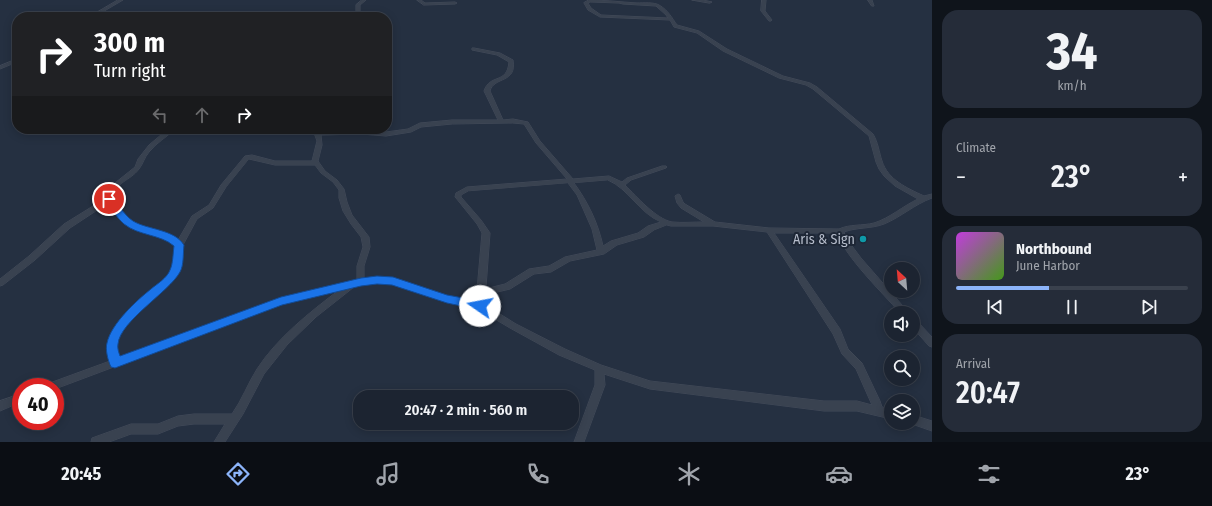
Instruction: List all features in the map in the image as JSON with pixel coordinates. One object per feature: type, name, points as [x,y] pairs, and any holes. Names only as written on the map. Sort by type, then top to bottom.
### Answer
[{"type":"street","points":[[100,12],[121,0]]},
{"type":"street","points":[[358,12],[358,5],[364,0]]},
{"type":"street","points":[[419,0],[424,4],[455,3]]},
{"type":"street","points":[[694,0],[710,2]]},
{"type":"street","points":[[764,0],[763,11],[770,20]]},
{"type":"street","points":[[870,0],[873,5]]},
{"type":"street","points":[[672,19],[600,16],[589,9],[586,3],[590,1],[616,1],[657,5],[672,19],[676,26],[696,31],[725,50],[786,79],[808,84],[815,88],[871,135],[875,142],[880,167],[887,177],[901,187],[924,198]]},
{"type":"street","points":[[474,49],[498,54],[510,61],[511,72],[508,76],[492,83],[487,88],[501,121]]},
{"type":"street","points":[[0,68],[12,62]]},
{"type":"street","points":[[392,133],[409,131],[420,126],[452,122],[513,121],[526,123],[538,142],[570,180],[580,195],[596,229],[601,252]]},
{"type":"street","points":[[167,134],[148,151],[136,169],[115,186],[109,194],[109,199],[128,222],[140,228],[171,238],[179,245]]},
{"type":"street","points":[[219,442],[234,419],[261,371],[284,342],[313,316],[356,283],[360,267],[368,247],[363,232],[348,215],[342,190],[335,181],[323,172],[315,161],[320,145],[318,134]]},
{"type":"street","points":[[115,363],[112,344],[115,336],[123,324],[176,270],[179,245],[194,218],[211,206],[223,186],[245,158],[252,157],[275,163],[317,163]]},
{"type":"street","points":[[622,185],[629,179],[664,168]]},
{"type":"street","points":[[480,306],[486,232],[458,197],[458,194],[467,189],[609,178],[614,179],[622,185],[647,210],[666,223],[713,224],[769,230],[840,231],[874,225],[888,219],[924,198],[932,196]]},
{"type":"street","points":[[678,196],[680,204],[713,224]]},
{"type":"street","points":[[0,282],[32,258],[67,226],[109,199]]},
{"type":"street","points":[[481,290],[489,291],[507,287],[532,271],[551,269],[568,259],[601,252],[614,243],[641,235],[651,228],[666,223]]},
{"type":"street","points":[[769,230],[837,332],[846,351],[859,366],[877,404],[878,410]]},
{"type":"street","points":[[840,231],[842,237],[862,265],[899,306]]},
{"type":"street","points":[[64,382],[281,301],[356,283],[377,280],[393,281],[447,299],[480,306],[513,326],[562,352],[600,368],[650,385],[824,406],[857,406],[884,412]]},
{"type":"street","points":[[920,330],[932,343]]},
{"type":"street","points":[[579,442],[600,385],[600,368]]},
{"type":"street","points":[[0,406],[12,401]]},
{"type":"street","points":[[96,442],[131,429],[158,429],[178,421],[194,419],[234,419]]},
{"type":"street","points":[[920,422],[932,426]]},
{"type":"place","name":"Aris & Sign","points":[[863,239]]},
{"type":"route","points":[[109,199],[128,222],[140,228],[171,238],[179,245],[176,270],[170,278],[148,297],[123,324],[115,336],[112,344],[112,354],[115,363],[281,301],[361,282],[377,280],[393,281],[447,299],[480,306]]}]
